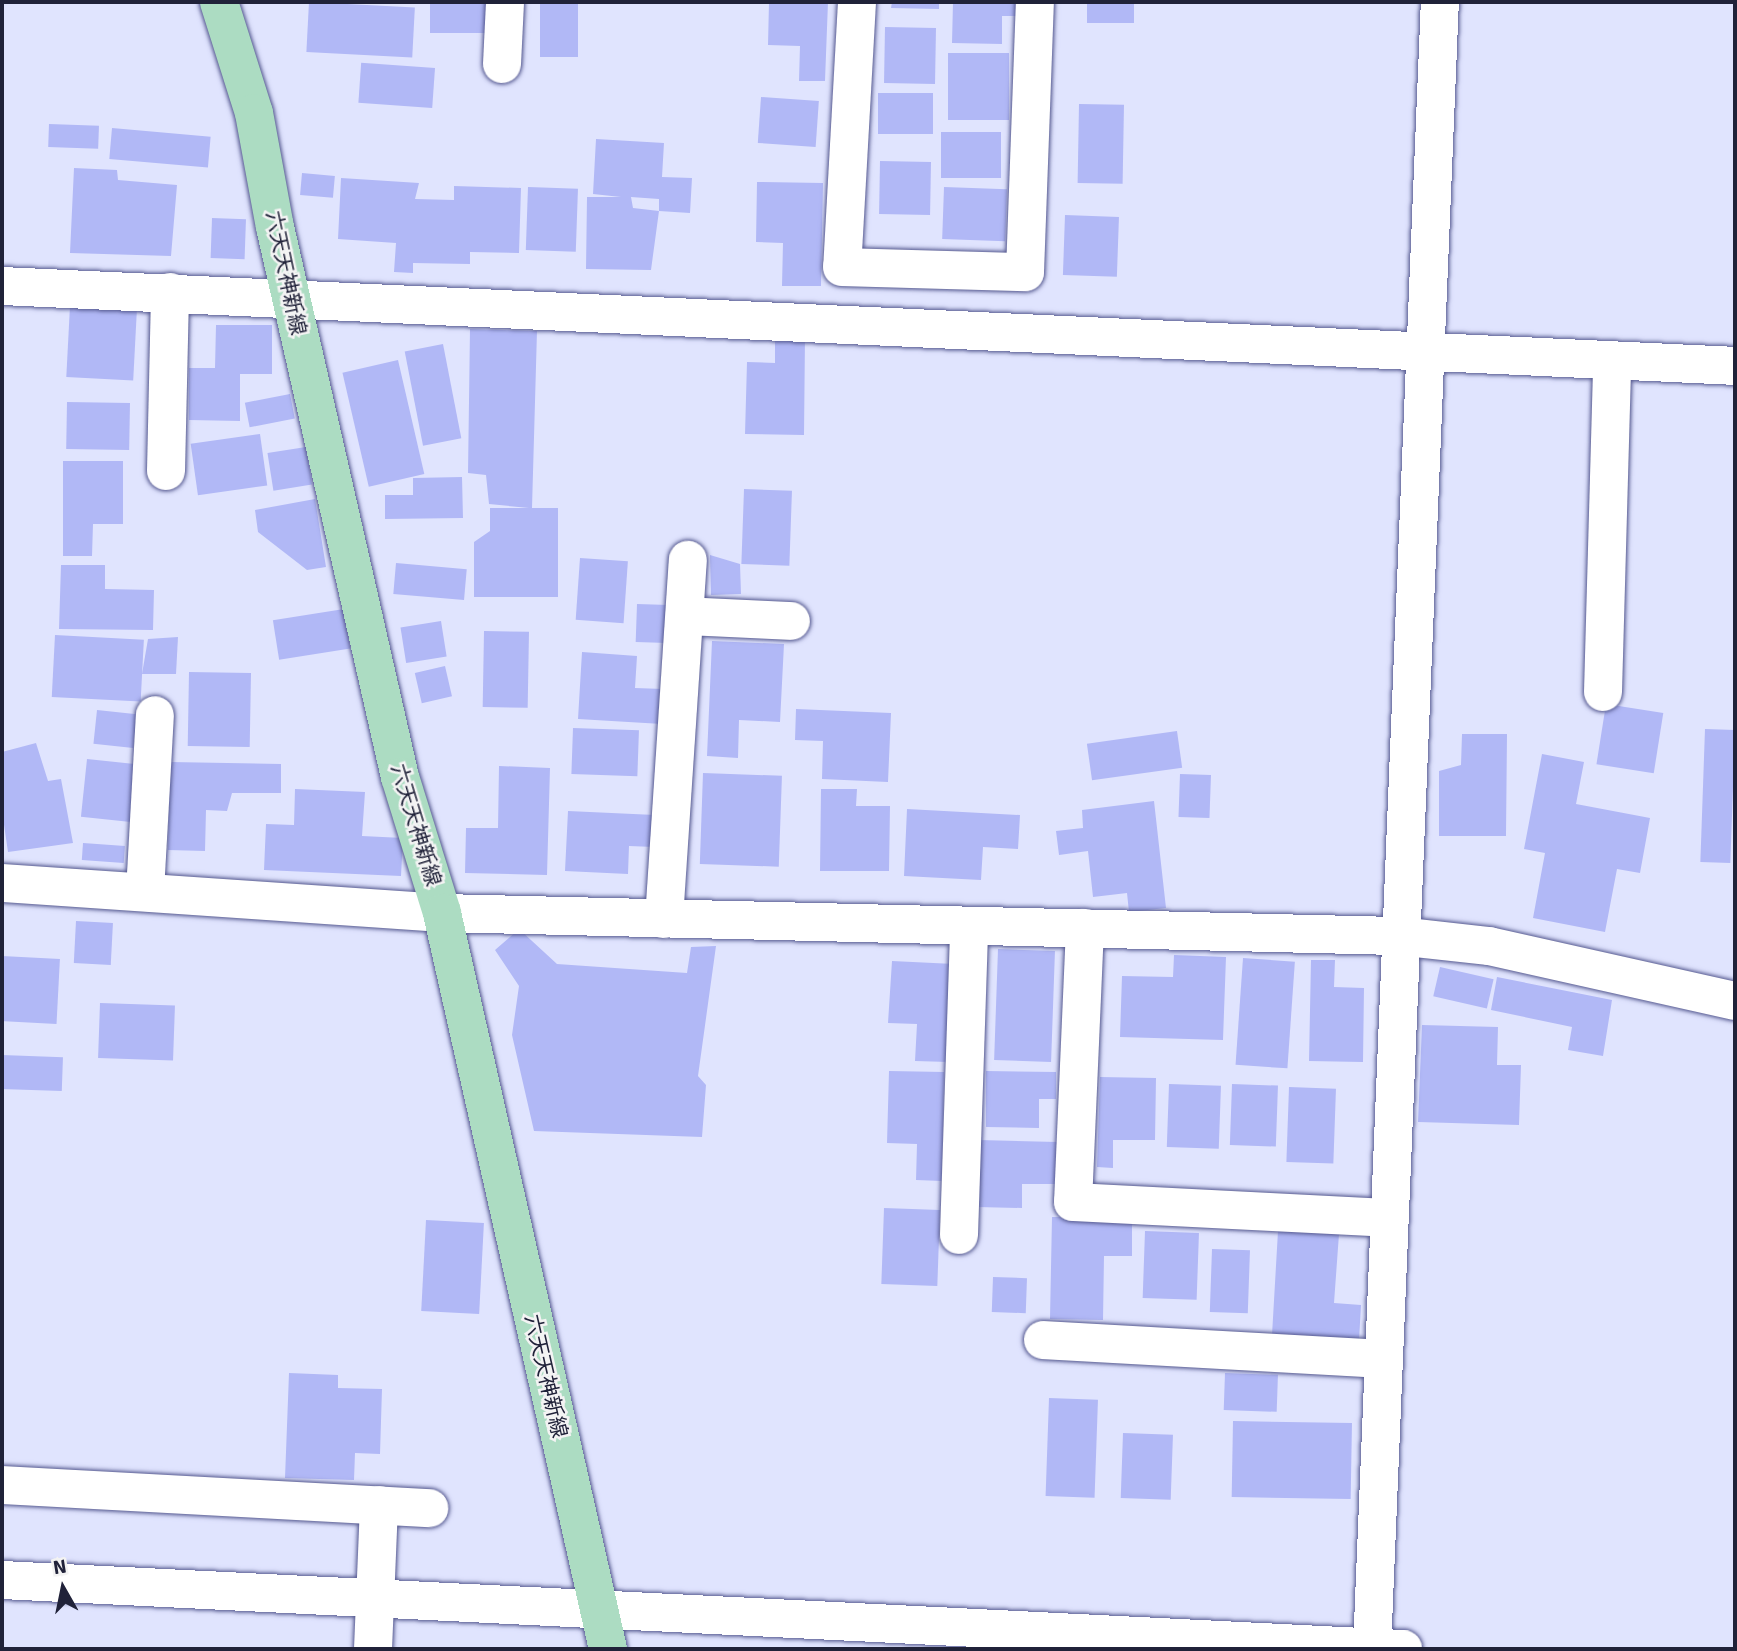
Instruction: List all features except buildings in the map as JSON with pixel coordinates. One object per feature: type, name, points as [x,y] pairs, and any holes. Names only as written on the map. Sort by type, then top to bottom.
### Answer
[{"type":"main road","name":"六天天神新線","points":[[219,2],[254,113],[290,296],[400,777],[442,913],[608,1649]]},
{"type":"street","points":[[502,64],[505,2]]},
{"type":"street","points":[[858,2],[842,267],[1025,272],[1035,2]]},
{"type":"street","points":[[2,1580],[1382,1648],[1382,1359],[1440,2]]},
{"type":"street","points":[[2,286],[290,296],[1735,366]]},
{"type":"street","points":[[166,471],[170,292]]},
{"type":"street","points":[[1603,692],[1612,360]]},
{"type":"street","points":[[664,919],[688,560]]},
{"type":"street","points":[[684,616],[791,621]]},
{"type":"street","points":[[145,892],[155,715]]},
{"type":"street","points":[[2,883],[442,913],[1398,936],[1489,946],[1735,1001]]},
{"type":"street","points":[[959,1235],[969,926]]},
{"type":"street","points":[[1085,928],[1073,1202],[1388,1218]]},
{"type":"street","points":[[1043,1340],[1382,1359]]},
{"type":"street","points":[[2,1485],[429,1508]]},
{"type":"street","points":[[373,1649],[379,1505]]}]
